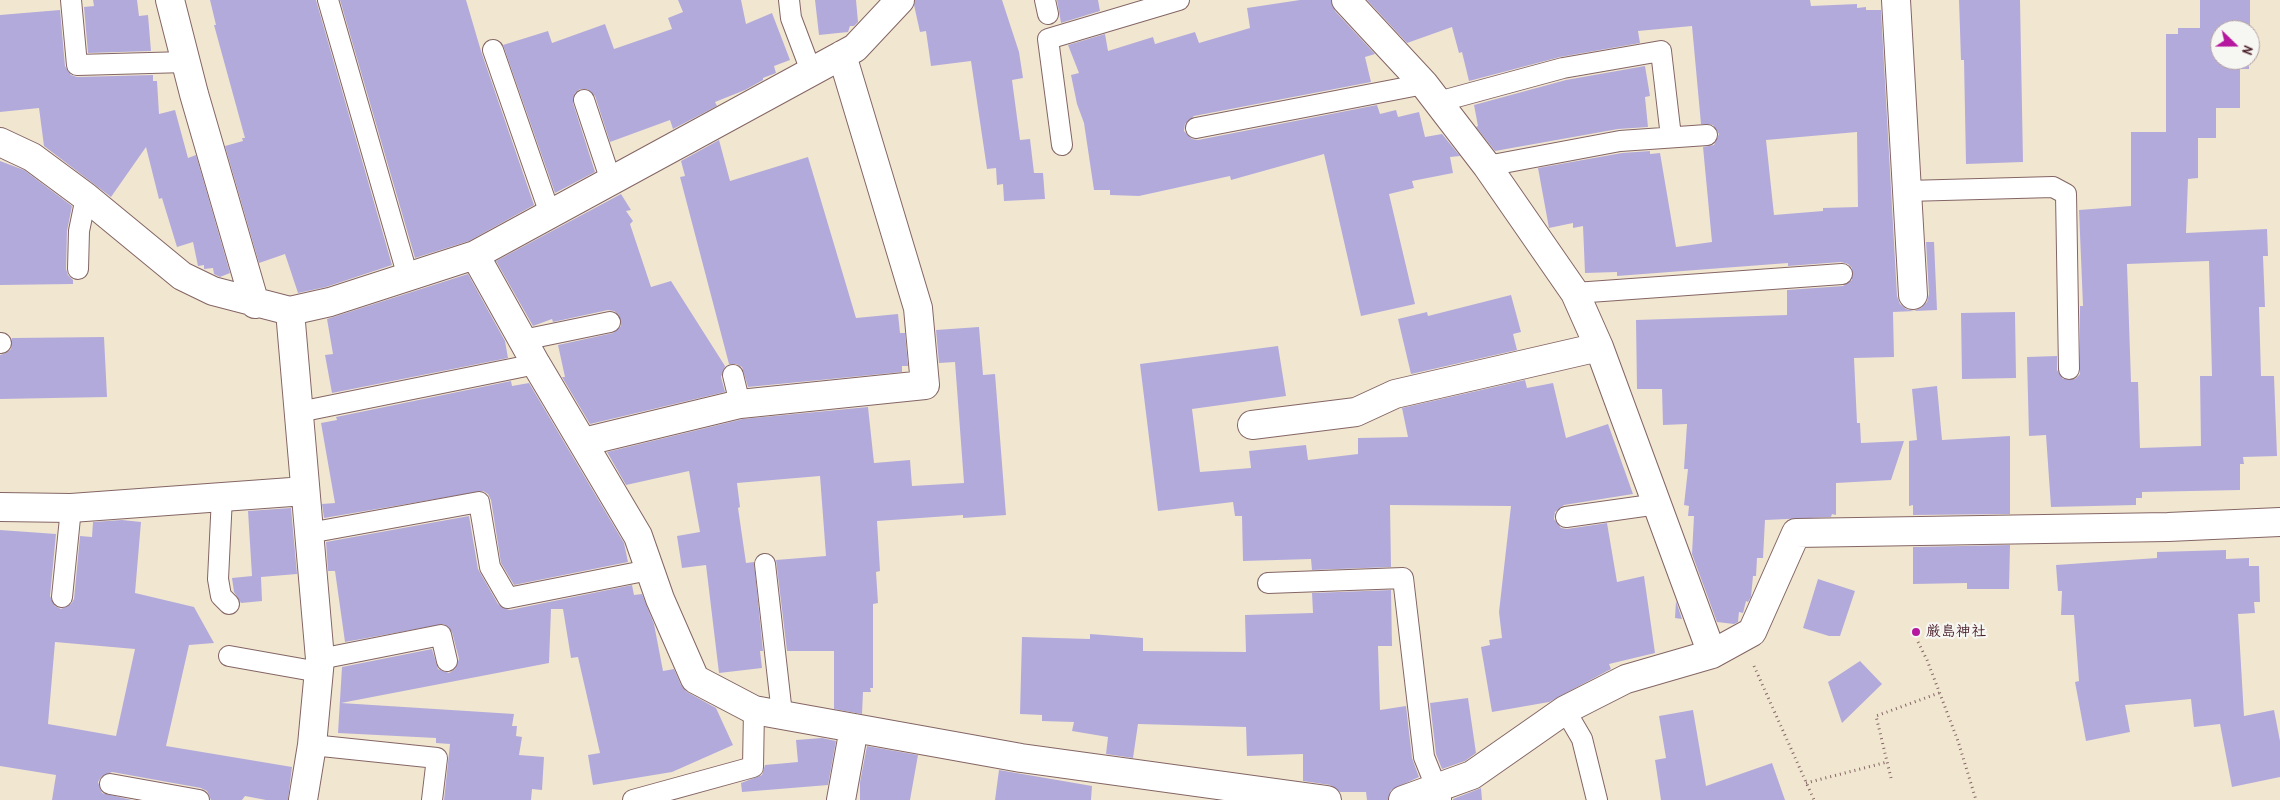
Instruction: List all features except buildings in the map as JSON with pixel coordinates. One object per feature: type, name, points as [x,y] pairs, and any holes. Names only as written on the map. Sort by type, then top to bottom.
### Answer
[{"type":"street","points":[[170,0],[255,304]]},
{"type":"street","points":[[0,142],[32,157],[86,197],[182,276],[213,291],[255,304],[290,311],[330,302],[475,255],[854,48],[900,0]]},
{"type":"street","points":[[1346,0],[1431,93],[1487,166],[1575,293],[1599,347],[1712,654]]},
{"type":"street","points":[[1896,0],[1913,295]]},
{"type":"street","points":[[583,442],[740,404],[925,385],[918,308],[842,55]]},
{"type":"street","points":[[475,255],[536,364],[638,536],[649,570],[696,678],[754,710],[1203,792],[1327,800]]},
{"type":"street","points":[[290,311],[319,665],[312,745],[303,800]]},
{"type":"street","points":[[1252,425],[1356,412],[1395,394],[1599,347]]},
{"type":"street","points":[[0,507],[71,508],[305,491]]},
{"type":"street","points":[[1403,800],[1439,794],[1472,775],[1564,710],[1626,679],[1712,654],[1752,632],[1796,533],[2168,527],[2280,522]]},
{"type":"street","points":[[842,800],[854,728]]},
{"type":"lane","points":[[71,0],[77,65],[186,62]]},
{"type":"lane","points":[[328,0],[408,276]]},
{"type":"lane","points":[[789,0],[791,18],[812,71]]},
{"type":"lane","points":[[1062,145],[1048,39],[1179,0]]},
{"type":"lane","points":[[493,50],[550,214]]},
{"type":"lane","points":[[1196,128],[1431,93],[1661,51],[1671,137]]},
{"type":"lane","points":[[584,100],[611,181]]},
{"type":"lane","points":[[1487,166],[1620,141],[1707,136]]},
{"type":"lane","points":[[1907,191],[2053,187],[2066,194],[2069,369]]},
{"type":"lane","points":[[78,269],[79,231],[86,197]]},
{"type":"lane","points":[[1575,293],[1842,274]]},
{"type":"lane","points":[[523,340],[610,322]]},
{"type":"lane","points":[[299,412],[536,364]]},
{"type":"lane","points":[[733,374],[740,404]]},
{"type":"lane","points":[[222,497],[218,579],[221,596],[229,604]]},
{"type":"lane","points":[[309,533],[478,502],[490,567],[508,598],[649,570]]},
{"type":"lane","points":[[1566,517],[1658,504]]},
{"type":"lane","points":[[62,597],[71,508]]},
{"type":"lane","points":[[765,564],[782,714]]},
{"type":"lane","points":[[1268,583],[1403,578],[1424,757],[1439,794]]},
{"type":"lane","points":[[229,656],[319,665],[441,635],[448,661]]},
{"type":"lane","points":[[633,800],[753,767],[754,710]]},
{"type":"lane","points":[[1564,710],[1582,739],[1597,800]]},
{"type":"lane","points":[[312,745],[437,758],[432,800]]},
{"type":"lane","points":[[110,784],[199,800]]},
{"type":"path","points":[[1741,638],[1814,800]]},
{"type":"path","points":[[1918,642],[1958,740],[1976,800]]},
{"type":"path","points":[[1891,778],[1876,716],[1939,693]]},
{"type":"path","points":[[1806,783],[1887,762]]},
{"type":"place","name":"厳島神社","points":[[1916,632]]}]
